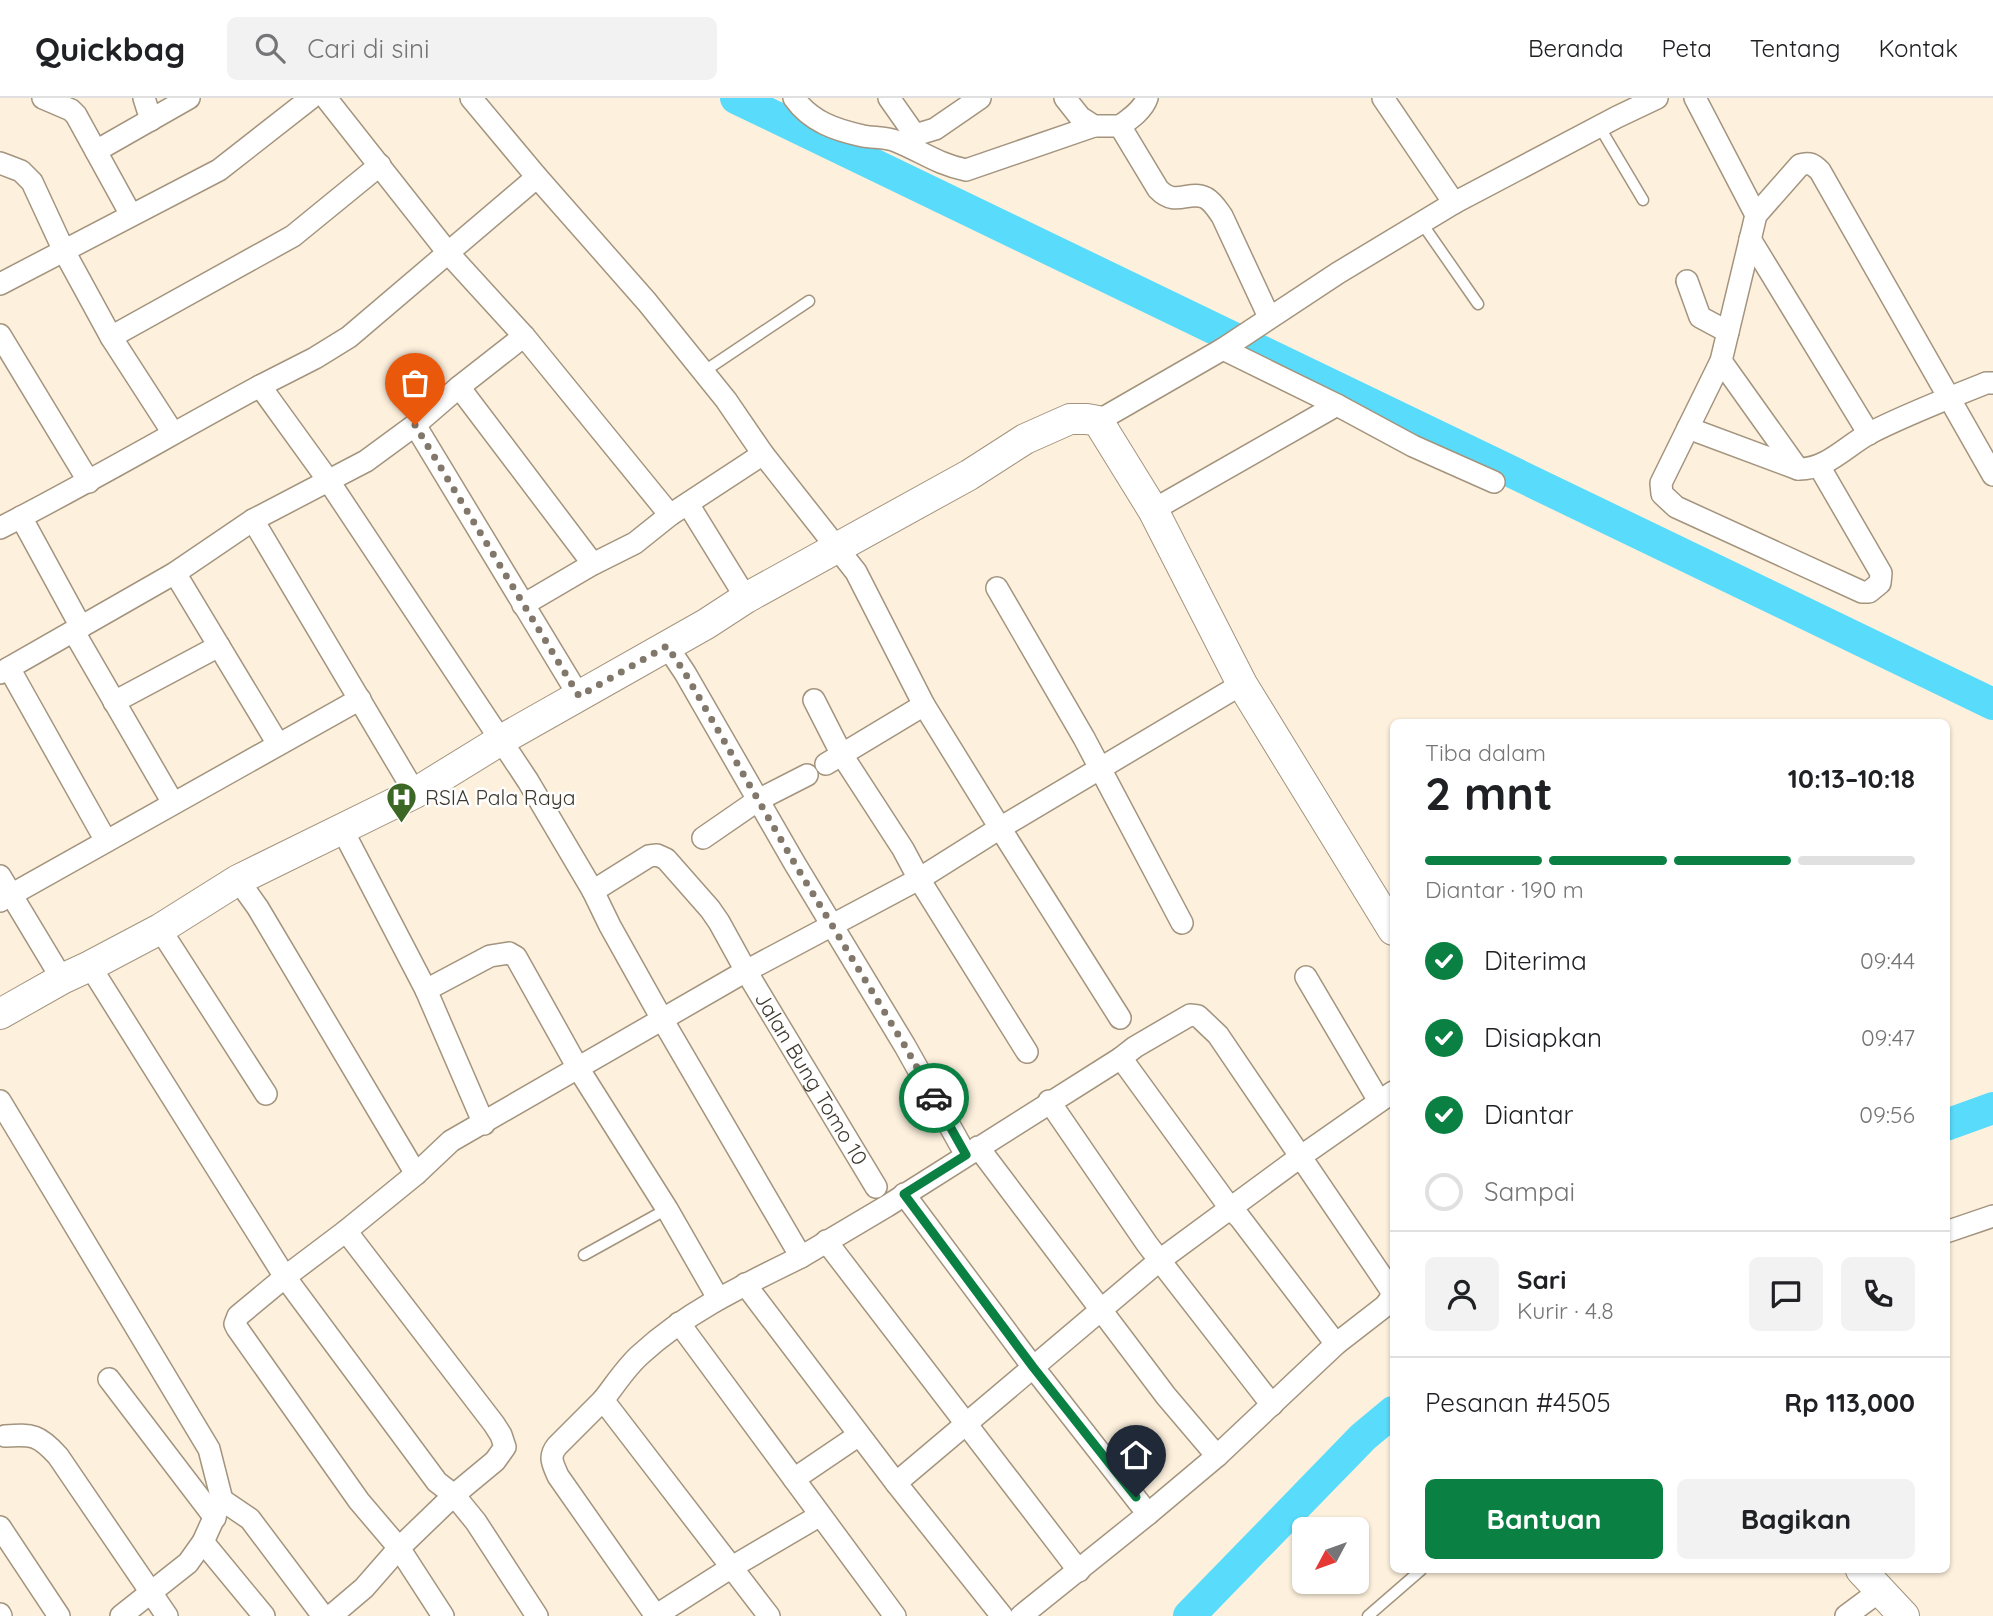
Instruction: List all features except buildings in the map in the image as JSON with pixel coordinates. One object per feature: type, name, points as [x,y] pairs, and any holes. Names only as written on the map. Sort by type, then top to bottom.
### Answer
[{"type":"main road","points":[[0,1014],[160,929],[238,880],[415,793],[746,598],[969,475],[1025,439],[1070,419],[1098,421],[1153,510],[1242,684],[1390,925]]},
{"type":"main road","points":[[1871,1580],[1904,1616]]},
{"type":"street","points":[[43,98],[71,110],[82,125],[131,215]]},
{"type":"street","points":[[144,98],[151,120]]},
{"type":"street","points":[[96,150],[189,98]]},
{"type":"street","points":[[0,284],[219,170],[312,98]]},
{"type":"street","points":[[326,98],[449,254],[679,509],[746,598]]},
{"type":"street","points":[[471,98],[704,372],[763,454],[856,572],[924,705],[1120,1018]]},
{"type":"street","points":[[794,98],[805,111],[825,125],[864,136],[894,140],[945,165],[966,170],[1094,126],[1120,127],[1136,114],[1147,102],[1147,98]]},
{"type":"street","points":[[889,98],[915,135]]},
{"type":"street","points":[[894,140],[935,129],[980,98]]},
{"type":"street","points":[[1065,98],[1080,117],[1094,126]]},
{"type":"street","points":[[1382,98],[1454,203]]},
{"type":"street","points":[[1098,421],[1226,347],[1421,222],[1599,126],[1657,98]]},
{"type":"street","points":[[1695,98],[1756,215]]},
{"type":"street","points":[[1120,127],[1165,196],[1171,198],[1199,195],[1213,204],[1222,216],[1265,321]]},
{"type":"street","points":[[0,163],[21,171],[32,182],[64,251],[111,337],[173,433]]},
{"type":"street","points":[[1819,466],[1881,573],[1880,583],[1869,592],[1862,592],[1676,507],[1662,494],[1661,483],[1721,361],[1756,215],[1800,165],[1806,163],[1814,165],[1820,171],[1993,475]]},
{"type":"street","points":[[111,337],[293,236],[380,165]]},
{"type":"street","points":[[0,528],[89,482],[349,337],[537,177]]},
{"type":"street","points":[[1750,239],[1869,434]]},
{"type":"street","points":[[1687,281],[1700,317],[1728,332]]},
{"type":"street","points":[[0,335],[89,482]]},
{"type":"street","points":[[107,841],[4,671],[175,573],[253,520],[366,461],[415,425],[524,335]]},
{"type":"street","points":[[1226,347],[1413,446],[1494,482]]},
{"type":"street","points":[[1721,361],[1798,469]]},
{"type":"street","points":[[1688,428],[1798,469],[1807,469],[1819,466],[1869,434],[1949,398],[1986,383],[1993,383]]},
{"type":"street","points":[[260,386],[328,480],[528,781],[801,1257]]},
{"type":"street","points":[[459,387],[593,564]]},
{"type":"street","points":[[1153,510],[1337,405]]},
{"type":"street","points":[[415,425],[579,696]]},
{"type":"street","points":[[523,605],[635,543],[679,509],[763,454]]},
{"type":"street","points":[[21,517],[114,702],[173,803]]},
{"type":"street","points":[[253,520],[415,793]]},
{"type":"street","points":[[175,573],[278,744]]},
{"type":"street","points":[[997,587],[1100,769],[1182,923]]},
{"type":"street","points":[[114,702],[219,646]]},
{"type":"street","points":[[667,646],[905,1046],[972,1151],[1101,1310],[1166,1396],[1217,1455]]},
{"type":"street","points":[[443,1616],[400,1548],[359,1501],[235,1324],[238,1316],[416,1174],[452,1141],[746,971],[919,879],[1242,684]]},
{"type":"street","points":[[6,898],[360,699]]},
{"type":"street","points":[[814,700],[825,765],[903,849],[1027,1052]]},
{"type":"street","points":[[703,838],[758,800],[825,765],[924,705]]},
{"type":"street","points":[[342,829],[426,990],[484,1124]]},
{"type":"street","name":"Jalan Bung Tomo 10","points":[[593,891],[649,856],[662,856],[710,909],[876,1187]]},
{"type":"street","points":[[0,876],[6,898],[62,979]]},
{"type":"street","points":[[238,880],[265,919],[416,1174]]},
{"type":"street","points":[[160,929],[266,1094]]},
{"type":"street","points":[[426,990],[490,956],[509,953],[516,957],[579,1068],[667,1209],[718,1298]]},
{"type":"street","points":[[90,966],[285,1277],[437,1482],[454,1495],[476,1522],[537,1616]]},
{"type":"street","points":[[896,1483],[1160,1260],[1386,1097],[1306,977]]},
{"type":"street","points":[[820,1516],[655,1616],[558,1476],[551,1460],[552,1452],[603,1400],[638,1356],[679,1322],[718,1298],[801,1257],[887,1206],[1049,1101],[1189,1015],[1198,1016],[1218,1035],[1390,1289]]},
{"type":"street","points":[[1121,1058],[1230,1208],[1336,1344]]},
{"type":"street","points":[[0,1101],[209,1449],[218,1509],[203,1542],[188,1563],[121,1616]]},
{"type":"street","points":[[1049,1101],[1160,1260],[1272,1405]]},
{"type":"street","points":[[904,1194],[1033,1367],[1148,1514]]},
{"type":"street","points":[[1950,1231],[1993,1216]]},
{"type":"street","points":[[331,1616],[364,1588],[400,1548],[500,1455],[505,1447],[501,1434],[346,1231]]},
{"type":"street","points":[[826,1241],[1079,1571]]},
{"type":"street","points":[[746,1284],[896,1483],[1002,1616]]},
{"type":"street","points":[[1021,1616],[1217,1455],[1336,1344],[1390,1299]]},
{"type":"street","points":[[679,1322],[895,1616]]},
{"type":"street","points":[[109,1379],[218,1509],[250,1518],[323,1616]]},
{"type":"street","points":[[603,1400],[769,1616]]},
{"type":"street","points":[[2,1434],[37,1437],[58,1456],[167,1616]]},
{"type":"street","points":[[794,1479],[859,1435]]},
{"type":"street","points":[[0,1527],[59,1616]]},
{"type":"street","points":[[203,1542],[264,1616]]},
{"type":"street","points":[[1846,1616],[1871,1580]]},
{"type":"lane","points":[[1599,126],[1643,200]]},
{"type":"lane","points":[[1421,222],[1478,304]]},
{"type":"lane","points":[[704,372],[809,300]]},
{"type":"lane","points":[[584,1255],[667,1209]]},
{"type":"lane","points":[[1368,1616],[1418,1573]]},
{"type":"waterway","points":[[736,98],[1993,704]]},
{"type":"waterway","points":[[1950,1124],[1993,1108]]},
{"type":"waterway","points":[[1189,1616],[1363,1437],[1390,1414]]},
{"type":"way so far","points":[[415,425],[579,696],[667,646],[934,1098]]},
{"type":"place","name":"RSIA Pala Raya","points":[[402,825]]},
{"type":"route","points":[[934,1098],[966,1155],[904,1194],[1033,1367],[1136,1497]]}]
